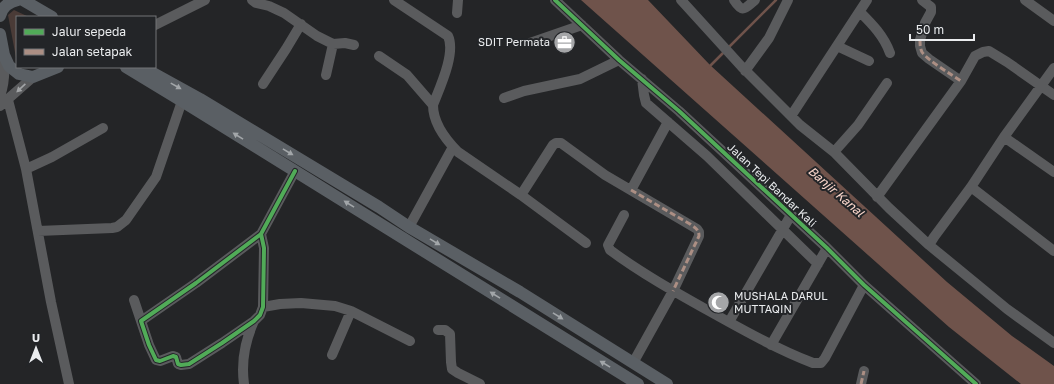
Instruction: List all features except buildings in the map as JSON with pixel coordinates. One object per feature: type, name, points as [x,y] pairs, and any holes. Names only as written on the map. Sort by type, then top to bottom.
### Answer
[{"type":"main road","points":[[0,16],[1,12],[6,6],[13,1],[24,0],[50,16]]},
{"type":"main road","points":[[0,34],[4,55],[9,66],[19,74],[33,76],[53,68]]},
{"type":"main road","points":[[128,68],[638,384]]},
{"type":"main road","points":[[144,68],[200,99],[380,207],[409,227],[537,303],[666,384]]},
{"type":"main road","points":[[372,219],[380,207]]},
{"type":"main road","points":[[529,316],[537,303]]},
{"type":"street","points":[[156,24],[205,0]]},
{"type":"street","points":[[252,0],[256,3],[268,6],[284,13],[317,36],[333,44],[345,42],[354,45]]},
{"type":"street","points":[[394,0],[448,36],[451,41],[449,60],[433,105],[434,114],[439,128],[453,147],[586,243]]},
{"type":"street","points":[[457,13],[458,0]]},
{"type":"street","name":"Jalan Tepi Bandar Kali","points":[[555,0],[619,60],[685,116],[827,248],[864,285],[976,384]]},
{"type":"street","points":[[682,0],[744,69],[800,125],[834,152],[877,197],[929,245],[1007,309],[1054,343]]},
{"type":"street","points":[[734,0],[741,9],[755,0]]},
{"type":"street","points":[[744,69],[769,38],[788,0]]},
{"type":"street","points":[[791,116],[867,0]]},
{"type":"street","points":[[922,0],[931,7],[931,12],[925,23],[920,40],[922,53],[960,81]]},
{"type":"street","points":[[1025,0],[1054,21]]},
{"type":"street","points":[[860,12],[876,28],[887,43],[890,53]]},
{"type":"street","points":[[263,84],[301,24]]},
{"type":"street","points":[[530,42],[582,25]]},
{"type":"street","points":[[326,75],[333,44]]},
{"type":"street","points":[[837,46],[869,61]]},
{"type":"street","points":[[877,197],[960,81],[975,56],[983,52],[990,51],[1054,95]]},
{"type":"street","points":[[4,55],[6,73],[3,89],[4,98],[26,169],[68,384]]},
{"type":"street","points":[[379,56],[407,75],[433,105]]},
{"type":"street","points":[[504,98],[524,91],[580,79],[619,60]]},
{"type":"street","points":[[929,245],[1054,68]]},
{"type":"street","points":[[0,106],[4,98],[33,76]]},
{"type":"street","points":[[642,79],[646,103],[707,156],[818,264]]},
{"type":"street","points":[[834,152],[858,125],[888,84]]},
{"type":"street","points":[[38,231],[112,228],[117,227],[126,220],[156,177],[182,101]]},
{"type":"street","points":[[631,190],[668,122]]},
{"type":"street","points":[[26,169],[52,157],[104,128]]},
{"type":"street","points":[[1004,137],[1054,172]]},
{"type":"street","points":[[521,195],[552,145],[558,143],[564,145],[605,175],[697,229],[699,236],[673,290],[633,363]]},
{"type":"street","points":[[409,227],[453,147]]},
{"type":"street","points":[[141,321],[196,283],[261,234],[295,172]]},
{"type":"street","points":[[971,187],[1054,251]]},
{"type":"street","points":[[624,215],[608,245],[609,249],[633,267],[729,322],[771,345],[813,363],[821,363],[825,358],[845,318],[864,285]]},
{"type":"street","points":[[729,322],[791,215]]},
{"type":"street","points":[[134,300],[149,345],[156,360],[160,361],[173,356],[176,357],[178,364],[189,364],[254,321],[260,315],[263,306],[264,248],[261,234]]},
{"type":"street","points":[[771,345],[827,248]]},
{"type":"street","points":[[263,306],[301,303],[335,306],[351,311],[410,341]]},
{"type":"street","points":[[332,355],[351,311]]},
{"type":"street","points":[[244,384],[243,368],[245,349],[248,335],[254,321]]},
{"type":"street","points":[[438,330],[444,330],[450,334],[452,369],[480,384]]},
{"type":"street","points":[[861,384],[864,371]]},
{"type":"shaded area","points":[[14,10],[27,16],[16,16],[16,58],[8,15]]},
{"type":"water","name":"Banjir Kanal","points":[[581,0],[648,0],[710,65],[947,282],[1012,336],[1054,366],[1054,384],[1021,384],[949,327]]},
{"type":"waterway","points":[[728,48],[776,0]]},
{"type":"waterway","points":[[708,68],[725,51]]},
{"type":"marked path","points":[[920,40],[922,52],[929,59],[961,81]]},
{"type":"marked path","points":[[631,190],[690,224],[698,232],[699,236],[673,291]]},
{"type":"marked path","points":[[861,384],[864,371]]},
{"type":"cycle path","points":[[555,0],[619,60],[679,111],[827,248],[864,285],[976,384]]},
{"type":"cycle path","points":[[261,234],[264,248],[263,307],[260,315],[254,321],[189,364],[178,364],[176,357],[173,356],[160,361],[156,360],[141,321],[196,283],[261,234],[295,171]]},
{"type":"place","name":"SDIT Permata","points":[[565,42]]},
{"type":"place","name":"MUSHALA DARUL MUTTAQIN","points":[[718,302]]}]
